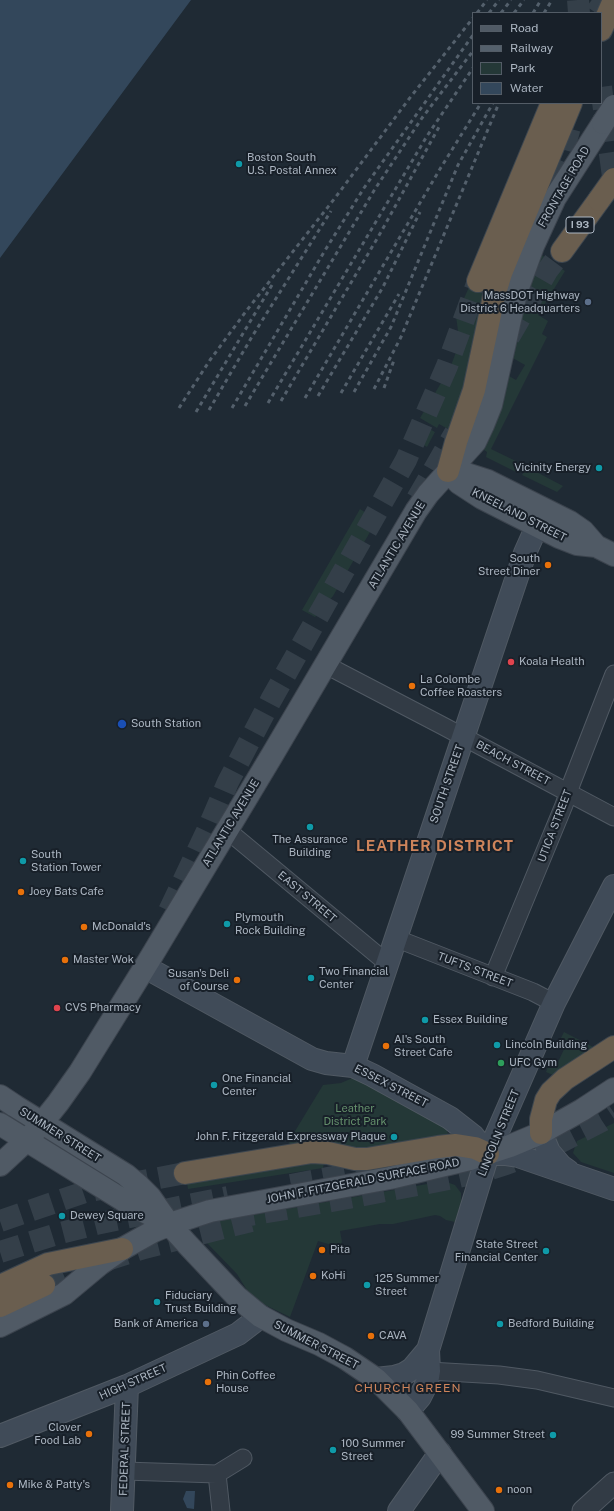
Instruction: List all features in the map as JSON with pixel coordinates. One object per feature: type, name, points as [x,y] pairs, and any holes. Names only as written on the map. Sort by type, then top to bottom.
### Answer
[{"type":"highway","points":[[602,28],[614,0]]},
{"type":"highway","points":[[478,281],[552,104]]},
{"type":"highway","points":[[448,472],[456,442],[474,390],[494,296],[502,269],[570,104]]},
{"type":"highway","name":"I 93","points":[[562,251],[614,179]]},
{"type":"highway","points":[[542,1133],[541,1119],[546,1100],[551,1092],[565,1079],[614,1047]]},
{"type":"highway","points":[[185,1173],[312,1152],[328,1153],[355,1159],[367,1159],[456,1145],[475,1148],[488,1154]]},
{"type":"highway","points":[[0,1286],[48,1264],[122,1248]]},
{"type":"highway","points":[[0,1306],[44,1285]]},
{"type":"main road","name":"FRONTAGE ROAD","points":[[448,472],[474,444],[486,418],[496,387],[516,293],[527,259],[540,229],[561,188],[608,114]]},
{"type":"main road","name":"KNEELAND STREET","points":[[448,472],[470,491],[537,526],[571,542],[605,551]]},
{"type":"main road","name":"KNEELAND STREET","points":[[448,472],[460,472],[488,481],[570,522],[583,531],[605,551]]},
{"type":"main road","name":"ATLANTIC AVENUE","points":[[0,1165],[27,1140],[42,1123],[80,1072],[145,967],[326,665],[416,511],[428,494],[448,472]]},
{"type":"main road","name":"SOUTH STREET","points":[[353,1066],[529,541],[537,526]]},
{"type":"main road","name":"LINCOLN STREET","points":[[408,1411],[422,1394],[427,1383],[429,1360],[488,1154],[554,1003],[614,886]]},
{"type":"main road","name":"ESSEX STREET","points":[[145,967],[312,1059],[326,1063],[353,1066],[372,1075],[450,1118],[473,1136],[488,1154]]},
{"type":"main road","name":"JOHN F. FITZGERALD SURFACE ROAD","points":[[0,1326],[67,1292],[100,1264],[122,1248],[169,1224],[210,1211],[419,1172],[488,1154],[542,1133],[582,1110],[614,1089]]},
{"type":"main road","name":"SUMMER STREET","points":[[0,1096],[126,1175],[150,1197],[169,1224],[237,1297],[260,1316],[286,1330],[320,1344],[345,1358],[376,1379],[408,1411],[483,1511]]},
{"type":"main road","name":"SUMMER STREET","points":[[0,1124],[129,1204],[169,1224]]},
{"type":"main road","points":[[542,1133],[546,1147],[553,1158],[574,1175]]},
{"type":"main road","points":[[488,1154],[518,1156],[614,1189]]},
{"type":"main road","name":"HIGH STREET","points":[[0,1436],[128,1386],[238,1334],[260,1316]]},
{"type":"main road","points":[[376,1379],[404,1374],[429,1360]]},
{"type":"main road","name":"FEDERAL STREET","points":[[122,1511],[128,1386]]},
{"type":"main road","points":[[399,1511],[440,1453]]},
{"type":"street","name":"BEACH STREET","points":[[326,665],[614,817]]},
{"type":"street","name":"UTICA STREET","points":[[493,977],[568,793],[614,674]]},
{"type":"street","name":"EAST STREET","points":[[227,830],[387,963]]},
{"type":"street","name":"TUFTS STREET","points":[[395,938],[533,992],[554,1003]]},
{"type":"street","points":[[429,1360],[499,1375],[537,1380],[614,1398]]},
{"type":"street","points":[[124,1471],[217,1474],[243,1458]]},
{"type":"street","points":[[217,1474],[221,1511]]},
{"type":"street","points":[[583,1511],[614,1483]]},
{"type":"green space","points":[[539,253],[565,271],[538,315],[548,321],[542,334],[547,337],[491,449],[522,464],[518,473],[486,457],[487,452],[481,448],[507,375],[516,380],[525,365],[511,357],[522,305]]},
{"type":"green space","points":[[470,285],[488,285],[481,320],[457,412],[448,429],[439,424],[437,428],[420,418],[450,368],[458,346],[456,316]]},
{"type":"green space","points":[[417,422],[435,432],[427,447],[420,443],[414,436],[414,427]]},
{"type":"green space","points":[[527,467],[563,486],[557,492],[522,475]]},
{"type":"green space","points":[[360,509],[377,520],[333,596],[315,617],[302,610]]},
{"type":"green space","points":[[564,1032],[595,1048],[553,1075],[546,1072],[551,1059],[558,1062],[568,1041],[561,1038]]},
{"type":"green space","name":"Leather District Park","points":[[355,1077],[442,1124],[447,1130],[448,1135],[373,1151],[290,1147],[289,1141],[323,1085],[341,1083]]},
{"type":"green space","points":[[614,1123],[614,1173],[581,1162],[573,1153],[577,1141]]},
{"type":"green space","points":[[303,1162],[324,1163],[323,1168],[188,1189],[187,1182]]},
{"type":"green space","points":[[444,1181],[455,1185],[461,1193],[461,1202],[455,1222],[435,1215],[393,1224],[380,1224],[340,1231],[342,1242],[339,1247],[318,1241],[290,1317],[259,1302],[250,1295],[237,1274],[204,1238],[206,1227],[214,1222]]},
{"type":"water","points":[[0,0],[191,0],[0,258]]},
{"type":"water","points":[[186,1491],[195,1491],[194,1509],[187,1508],[183,1499]]},
{"type":"tunnel","points":[[578,0],[579,12]]},
{"type":"tunnel","points":[[597,12],[605,0]]},
{"type":"tunnel","points":[[602,94],[614,184]]},
{"type":"tunnel","points":[[539,211],[563,152],[572,120]]},
{"type":"tunnel","points":[[509,337],[547,271],[562,251]]},
{"type":"tunnel","points":[[169,911],[207,831],[228,782],[271,700],[406,460],[447,366],[478,281]]},
{"type":"tunnel","points":[[417,499],[455,433]]},
{"type":"tunnel","points":[[232,1218],[332,1201],[481,1172],[555,1145],[602,1121],[614,1113]]},
{"type":"tunnel","points":[[291,1185],[417,1161]]},
{"type":"tunnel","points":[[0,1221],[85,1192],[185,1173]]},
{"type":"tunnel","points":[[0,1252],[57,1234],[96,1224],[228,1197]]},
{"type":"tunnel","points":[[44,1285],[95,1264],[144,1248],[251,1221]]},
{"type":"railway","points":[[478,12],[487,0]]},
{"type":"railway","points":[[490,12],[499,0]]},
{"type":"railway","points":[[502,12],[511,0]]},
{"type":"railway","points":[[515,12],[524,0]]},
{"type":"railway","points":[[534,12],[541,0]]},
{"type":"railway","points":[[545,12],[552,0]]},
{"type":"railway","points":[[179,408],[210,360],[247,310],[472,19]]},
{"type":"railway","points":[[232,408],[324,252],[364,188],[472,36]]},
{"type":"railway","points":[[245,406],[375,189],[422,118],[472,52]]},
{"type":"railway","points":[[268,403],[427,136],[472,69]]},
{"type":"railway","points":[[305,398],[440,169],[480,104]]},
{"type":"railway","points":[[354,392],[391,327],[458,165],[492,104]]},
{"type":"railway","points":[[374,389],[401,337],[499,104]]},
{"type":"railway","points":[[281,401],[381,232],[439,127]]},
{"type":"railway","points":[[209,410],[253,335],[331,211]]},
{"type":"railway","points":[[318,396],[383,287],[420,212]]},
{"type":"railway","points":[[196,412],[272,285]]},
{"type":"railway","points":[[341,393],[399,294]]},
{"type":"railway","points":[[384,388],[394,360]]},
{"type":"place","name":"Boston South U.S. Postal Annex","points":[[239,164]]},
{"type":"place","name":"MassDOT Highway District 6 Headquarters","points":[[588,302]]},
{"type":"place","name":"Vicinity Energy","points":[[599,468]]},
{"type":"place","name":"South Street Diner","points":[[548,565]]},
{"type":"place","name":"Koala Health","points":[[511,662]]},
{"type":"place","name":"La Colombe Coffee Roasters","points":[[412,686]]},
{"type":"place","name":"South Station","points":[[122,724]]},
{"type":"place","name":"The Assurance Building","points":[[310,827]]},
{"type":"place","name":"South Station Tower","points":[[23,861]]},
{"type":"place","name":"Joey Bats Cafe","points":[[21,892]]},
{"type":"place","name":"Plymouth Rock Building","points":[[227,924]]},
{"type":"place","name":"McDonald's","points":[[84,927]]},
{"type":"place","name":"Master Wok","points":[[65,960]]},
{"type":"place","name":"Two Financial Center","points":[[311,978]]},
{"type":"place","name":"Susan's Deli of Course","points":[[237,980]]},
{"type":"place","name":"CVS Pharmacy","points":[[57,1008]]},
{"type":"place","name":"Essex Building","points":[[425,1020]]},
{"type":"place","name":"Lincoln Building","points":[[497,1045]]},
{"type":"place","name":"Al's South Street Cafe","points":[[386,1046]]},
{"type":"place","name":"UFC Gym","points":[[501,1063]]},
{"type":"place","name":"One Financial Center","points":[[214,1085]]},
{"type":"place","name":"John F. Fitzgerald Expressway Plaque","points":[[394,1137]]},
{"type":"place","name":"Dewey Square","points":[[62,1216]]},
{"type":"place","name":"Pita","points":[[322,1250]]},
{"type":"place","name":"State Street Financial Center","points":[[546,1251]]},
{"type":"place","name":"KoHi","points":[[313,1276]]},
{"type":"place","name":"125 Summer Street","points":[[367,1285]]},
{"type":"place","name":"Fiduciary Trust Building","points":[[157,1302]]},
{"type":"place","name":"Bank of America","points":[[206,1324]]},
{"type":"place","name":"Bedford Building","points":[[500,1324]]},
{"type":"place","name":"CAVA","points":[[371,1336]]},
{"type":"place","name":"Phin Coffee House","points":[[208,1382]]},
{"type":"place","name":"Clover Food Lab","points":[[89,1434]]},
{"type":"place","name":"99 Summer Street","points":[[553,1435]]},
{"type":"place","name":"100 Summer Street","points":[[333,1450]]},
{"type":"place","name":"Mike & Patty's","points":[[10,1485]]},
{"type":"place","name":"noon","points":[[499,1490]]},
{"type":"district","name":"LEATHER DISTRICT","points":[[435,846]]},
{"type":"district","name":"CHURCH GREEN","points":[[408,1388]]}]
